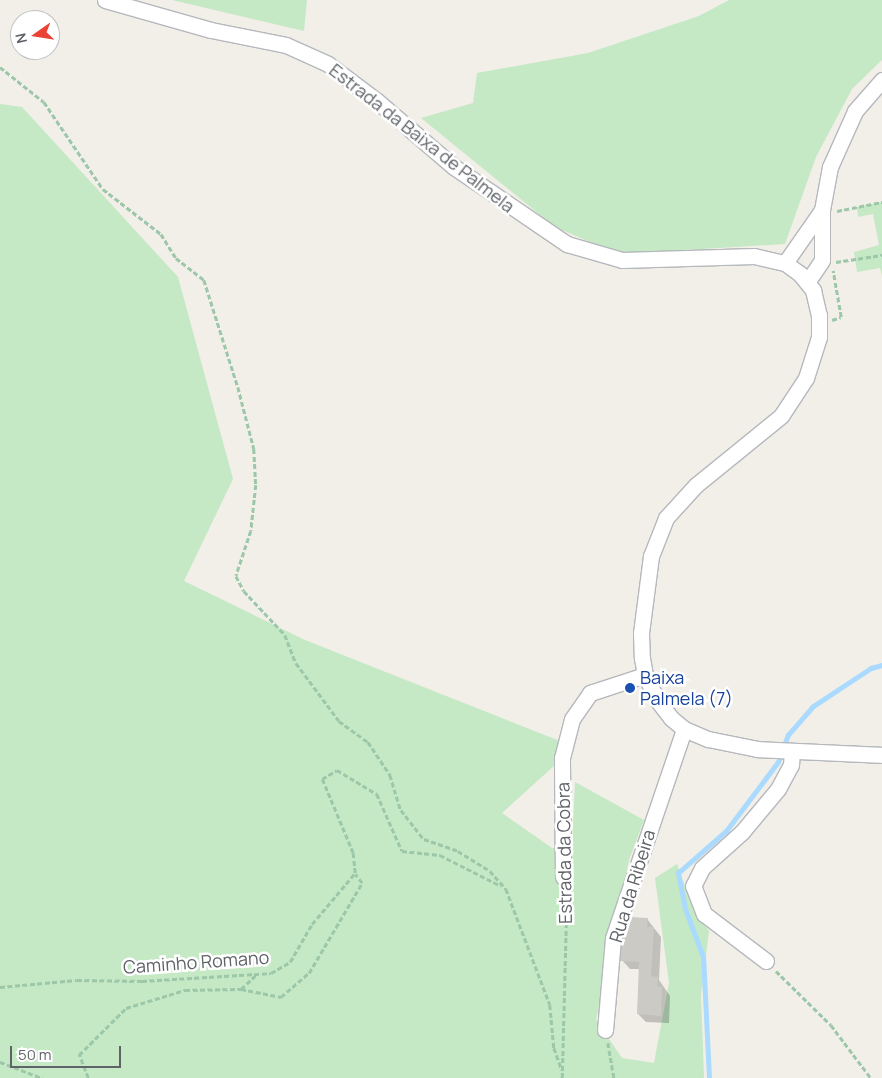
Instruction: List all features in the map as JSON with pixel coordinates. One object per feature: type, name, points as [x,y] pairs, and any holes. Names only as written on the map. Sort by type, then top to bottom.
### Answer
[{"type":"street","name":"Estrada da Baixa de Palmela","points":[[105,0],[211,30],[286,45],[328,64],[377,101],[454,167],[567,244],[622,260],[754,256],[785,263],[808,281]]},
{"type":"street","points":[[882,80],[855,111],[830,167],[822,212],[822,260],[808,281],[816,300],[819,325],[815,357],[806,378],[782,416],[696,486],[666,518],[652,556],[642,623],[642,658],[645,675],[658,700],[684,729],[708,739],[757,750],[882,755]]},
{"type":"street","points":[[785,263],[822,212]]},
{"type":"street","name":"Estrada da Cobra","points":[[563,877],[562,758],[569,726],[590,693],[645,675]]},
{"type":"street","name":"Rua da Ribeira","points":[[605,1030],[613,938],[684,729]]},
{"type":"street","points":[[766,962],[704,914],[693,886],[702,868],[742,832],[778,789],[791,765],[792,752]]},
{"type":"path","points":[[0,67],[44,102],[103,189],[161,234],[176,258],[204,280],[254,449],[256,485],[251,531],[236,576],[244,592],[285,635],[296,663],[339,721],[368,742],[390,775],[401,810],[424,839],[458,850],[490,871],[506,889],[550,1005],[554,1048],[562,1070]]},
{"type":"path","points":[[822,212],[882,202]]},
{"type":"path","points":[[819,325],[841,317],[831,262],[882,255]]},
{"type":"path","points":[[88,1078],[79,1055],[126,1008],[185,990],[241,989],[281,997],[309,973],[362,883],[355,874],[353,852],[322,779],[337,770],[376,794],[402,851],[440,855],[490,877],[506,889]]},
{"type":"path","name":"Caminho Romano","points":[[0,987],[77,980],[142,981],[271,973],[290,962],[312,924],[355,874]]},
{"type":"path","name":"Estrada da Cobra","points":[[562,1078],[566,922],[563,877]]},
{"type":"path","points":[[766,962],[831,1024],[871,1078]]},
{"type":"path","points":[[241,989],[256,974]]},
{"type":"path","points":[[605,1030],[614,1078]]},
{"type":"path","points":[[0,1062],[42,1078]]},
{"type":"green space","points":[[172,0],[307,0],[304,31]]},
{"type":"green space","points":[[729,0],[882,0],[882,60],[852,89],[816,157],[785,244],[618,254],[555,227],[421,118],[473,103],[477,73],[588,53],[699,16]]},
{"type":"green space","points":[[0,104],[22,107],[178,277],[233,479],[184,581],[305,640],[575,747],[502,813],[552,848],[572,848],[575,782],[644,820],[629,860],[596,1020],[622,1058],[654,1063],[669,983],[655,878],[677,864],[693,908],[709,931],[701,995],[704,1078],[0,1078]]},
{"type":"green space","points":[[882,202],[882,276],[880,268],[857,272],[854,252],[879,245],[873,214],[858,217],[857,207]]},
{"type":"building","points":[[630,917],[648,918],[647,927],[654,927],[651,976],[658,977],[657,986],[662,987],[661,1016],[637,1014],[639,962],[620,961],[622,940]]},
{"type":"waterway","points":[[709,1078],[703,957],[685,909],[678,873],[726,831],[778,762],[788,735],[812,707],[871,668],[882,665]]},
{"type":"place","name":"Baixa Palmela (7)","points":[[630,688]]}]
